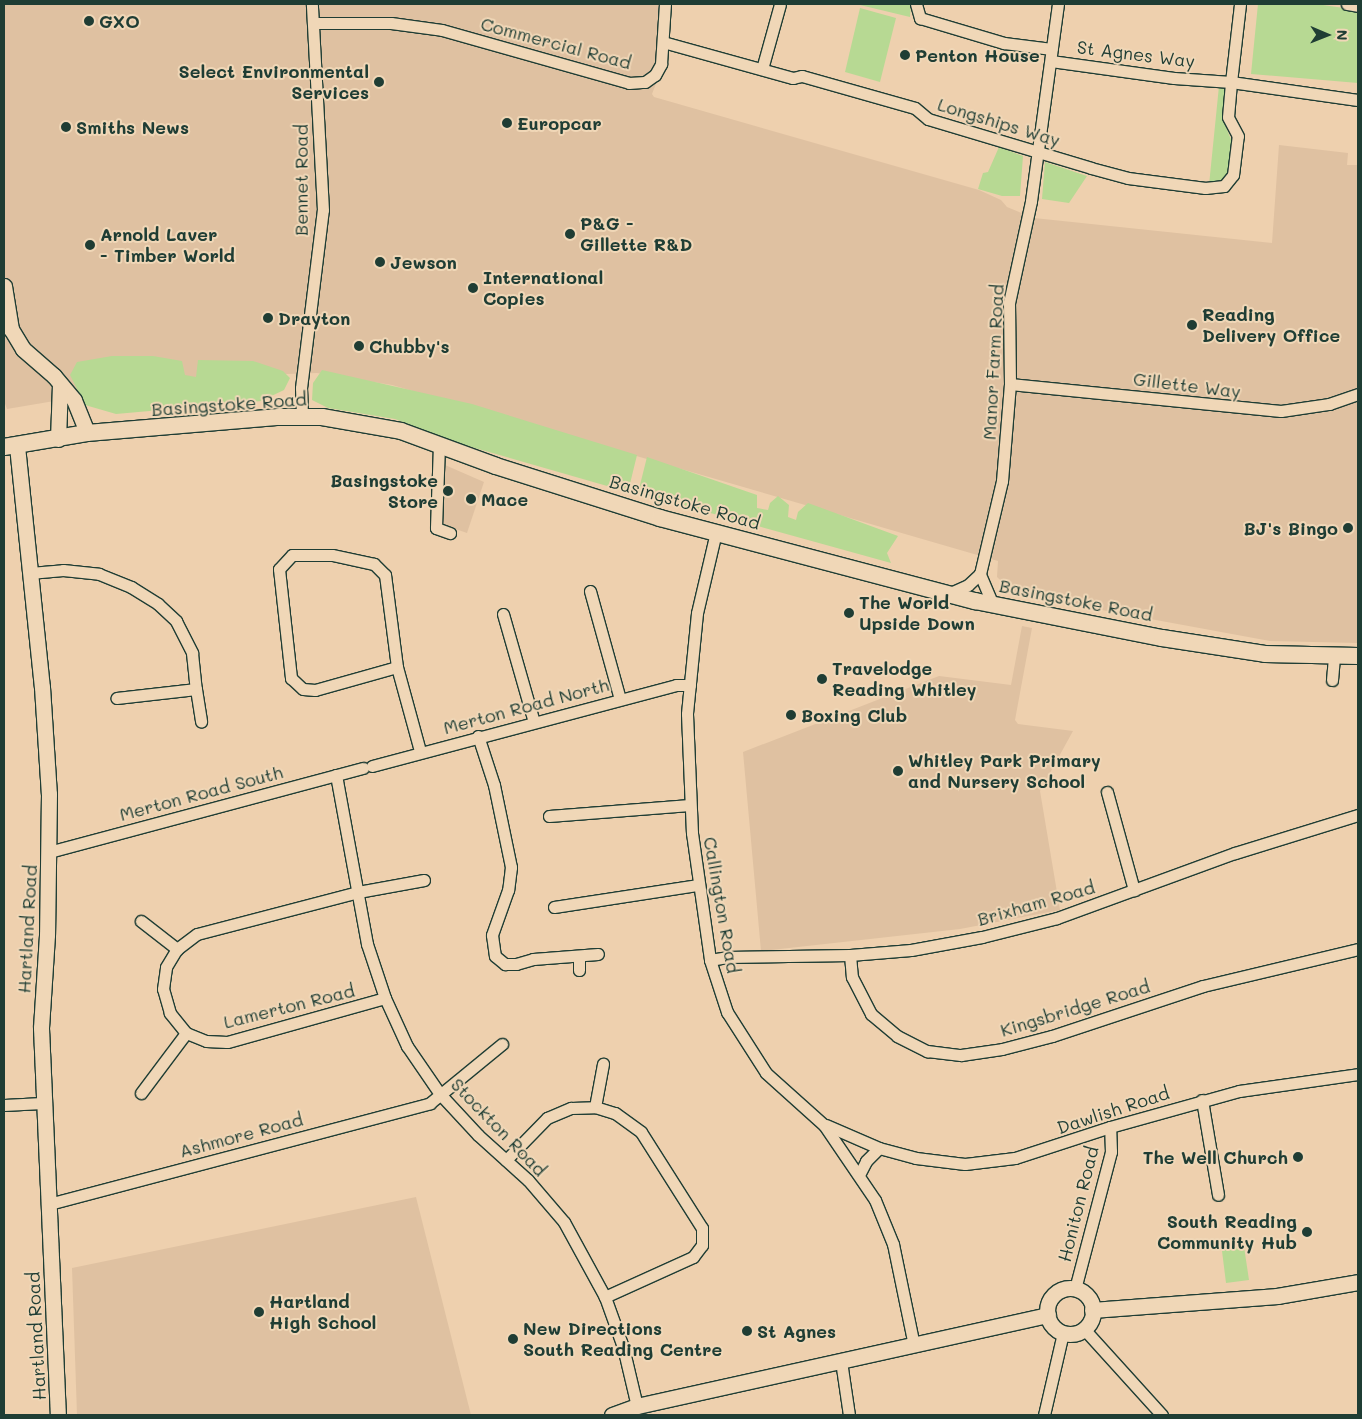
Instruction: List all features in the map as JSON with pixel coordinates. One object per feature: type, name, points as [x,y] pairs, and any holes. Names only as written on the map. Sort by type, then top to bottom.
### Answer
[{"type":"main road","name":"Basingstoke Road","points":[[10,447],[87,434],[302,416],[401,431],[645,513],[948,594],[1209,646],[1265,654],[1358,656]]},
{"type":"street","name":"Bennet Road","points":[[302,416],[302,388],[323,210],[312,4]]},
{"type":"street","name":"Commercial Road","points":[[314,23],[391,23],[442,30],[629,83],[645,82],[655,75],[661,64],[665,4]]},
{"type":"street","points":[[762,69],[780,4]]},
{"type":"street","name":"St Agnes Way","points":[[916,4],[920,18],[1004,43],[1052,49]]},
{"type":"street","name":"Manor Farm Road","points":[[980,574],[1002,481],[1010,384],[1009,304],[1032,201],[1058,4]]},
{"type":"street","points":[[1231,82],[1240,4]]},
{"type":"street","points":[[1347,4],[1358,6]]},
{"type":"street","name":"Longships Way","points":[[663,42],[793,78],[802,76],[916,108],[928,119],[1128,178],[1205,188],[1224,186],[1233,175],[1238,136],[1228,116],[1231,82]]},
{"type":"street","name":"St Agnes Way","points":[[1051,61],[1217,83],[1231,82],[1358,100]]},
{"type":"street","points":[[4,286],[11,329],[23,349],[60,384],[77,404],[87,434]]},
{"type":"street","points":[[58,439],[60,384]]},
{"type":"street","name":"Gillette Way","points":[[1010,384],[1254,411],[1281,411],[1329,404],[1358,394]]},
{"type":"street","points":[[439,445],[436,528],[450,532]]},
{"type":"street","name":"Hartland Road","points":[[10,447],[30,574],[42,687],[49,794],[49,852],[41,1028],[42,1103],[49,1204],[58,1415]]},
{"type":"street","name":"Callington Road","points":[[716,532],[697,613],[690,685],[690,805],[698,885],[710,960],[727,1012],[766,1073],[824,1125],[860,1173],[893,1244],[914,1345]]},
{"type":"street","points":[[397,667],[315,690],[303,689],[291,678],[279,569],[292,556],[332,555],[374,564],[385,575],[397,667],[420,751]]},
{"type":"street","points":[[30,574],[63,570],[99,574],[131,587],[158,604],[176,622],[192,653],[201,722]]},
{"type":"street","points":[[948,594],[968,585],[980,574],[993,604]]},
{"type":"street","points":[[590,590],[620,699]]},
{"type":"street","points":[[503,614],[534,722]]},
{"type":"street","points":[[1332,680],[1334,656]]},
{"type":"street","name":"Merton Road North","points":[[367,767],[420,751],[620,699],[676,685],[690,685]]},
{"type":"street","points":[[117,698],[196,689]]},
{"type":"street","points":[[478,736],[494,785],[511,867],[508,890],[492,935],[495,956],[505,964],[516,964],[540,958],[598,954]]},
{"type":"street","name":"Merton Road South","points":[[49,852],[367,767]]},
{"type":"street","name":"Stockton Road","points":[[336,775],[367,944],[385,998],[408,1046],[440,1094],[564,1222],[605,1297],[623,1347],[637,1406]]},
{"type":"street","points":[[1107,792],[1134,890]]},
{"type":"street","points":[[549,816],[690,805]]},
{"type":"street","name":"Brixham Road","points":[[710,960],[727,957],[850,955],[911,950],[982,937],[1057,918],[1235,853],[1358,815]]},
{"type":"street","points":[[141,1093],[186,1033],[170,1012],[163,989],[166,967],[177,949],[197,934],[358,892],[424,880]]},
{"type":"street","points":[[554,907],[698,885]]},
{"type":"street","points":[[142,921],[177,949]]},
{"type":"street","name":"Kingsbridge Road","points":[[850,955],[852,977],[871,1014],[897,1036],[927,1051],[961,1055],[1002,1049],[1052,1036],[1202,986],[1358,949]]},
{"type":"street","points":[[579,956],[580,970]]},
{"type":"street","name":"Lamerton Road","points":[[186,1033],[206,1041],[228,1042],[385,998]]},
{"type":"street","name":"Ashmore Road","points":[[49,1204],[430,1103],[502,1044]]},
{"type":"street","points":[[595,1107],[603,1064]]},
{"type":"street","name":"Dawlish Road","points":[[824,1125],[878,1148],[916,1158],[965,1164],[1015,1158],[1202,1100],[1358,1074]]},
{"type":"street","points":[[1202,1100],[1218,1196]]},
{"type":"street","points":[[4,1106],[42,1103]]},
{"type":"street","points":[[506,1160],[547,1118],[572,1108],[595,1107],[615,1113],[641,1132],[702,1228],[702,1245],[693,1257],[605,1297]]},
{"type":"street","name":"Honiton Road","points":[[1075,1289],[1111,1152],[1110,1127]]},
{"type":"street","points":[[860,1173],[866,1161],[878,1148]]},
{"type":"street","points":[[1092,1310],[1277,1296],[1358,1282]]},
{"type":"street","points":[[1075,1289],[1087,1296],[1092,1310],[1084,1328],[1074,1333],[1063,1333],[1053,1326],[1048,1315],[1054,1295],[1075,1289]]},
{"type":"street","points":[[612,1415],[637,1406],[1048,1315]]},
{"type":"street","points":[[1084,1328],[1162,1415]]},
{"type":"street","points":[[1044,1415],[1063,1333]]},
{"type":"street","points":[[841,1361],[849,1415]]},
{"type":"shaded area","points":[[4,4],[666,4],[662,68],[652,94],[654,97],[979,190],[1001,200],[1007,207],[1034,218],[1272,243],[1279,145],[1348,153],[1347,165],[1358,165],[1358,643],[1270,641],[1015,594],[997,577],[998,561],[392,385],[317,373],[196,377],[7,409],[4,401]]},
{"type":"shaded area","points":[[445,465],[484,482],[467,533],[441,524],[439,487]]},
{"type":"shaded area","name":"Whitley Park Primary and Nursery School","points":[[1022,626],[1032,628],[1015,720],[1018,724],[1073,731],[1040,791],[1060,910],[960,929],[761,951],[743,752],[939,676],[1011,685]]},
{"type":"shaded area","name":"Hartland High School","points":[[416,1197],[471,1415],[77,1415],[72,1268]]},
{"type":"green space","points":[[860,4],[911,4],[910,17],[860,5]]},
{"type":"green space","points":[[1258,4],[1316,4],[1358,10],[1358,83],[1251,74]]},
{"type":"green space","points":[[860,8],[896,18],[880,82],[845,72]]},
{"type":"green space","points":[[1219,86],[1226,91],[1224,122],[1232,142],[1228,178],[1219,186],[1209,185]]},
{"type":"green space","points":[[999,147],[1023,156],[1020,196],[1002,196],[978,189],[983,173],[988,172]]},
{"type":"green space","points":[[1045,162],[1087,176],[1069,203],[1042,199]]},
{"type":"green space","points":[[112,356],[153,356],[182,361],[185,375],[196,377],[198,360],[253,361],[283,371],[290,378],[284,390],[261,401],[116,414],[85,405],[70,375],[77,362]]},
{"type":"green space","points":[[322,370],[472,404],[637,455],[628,492],[454,442],[395,419],[328,408],[312,400],[313,383]]},
{"type":"green space","points":[[647,457],[757,495],[757,508],[768,510],[770,503],[778,496],[789,505],[788,517],[796,520],[798,512],[808,503],[898,536],[887,553],[891,563],[638,493]]},
{"type":"green space","points":[[1243,1240],[1249,1280],[1226,1283],[1221,1243]]},
{"type":"place","name":"GXO","points":[[89,21]]},
{"type":"place","name":"Penton House","points":[[905,55]]},
{"type":"place","name":"Select Environmental Services","points":[[379,82]]},
{"type":"place","name":"Europcar","points":[[507,123]]},
{"type":"place","name":"Smiths News","points":[[66,127]]},
{"type":"place","name":"P&G - Gillette R&D","points":[[570,234]]},
{"type":"place","name":"Arnold Laver - Timber World","points":[[90,245]]},
{"type":"place","name":"Jewson","points":[[380,262]]},
{"type":"place","name":"International Copies","points":[[473,288]]},
{"type":"place","name":"Drayton","points":[[268,318]]},
{"type":"place","name":"Reading Delivery Office","points":[[1192,325]]},
{"type":"place","name":"Chubby's","points":[[359,346]]},
{"type":"place","name":"Basingstoke Store","points":[[448,491]]},
{"type":"place","name":"Mace","points":[[471,499]]},
{"type":"place","name":"BJ's Bingo","points":[[1348,528]]},
{"type":"place","name":"The World Upside Down","points":[[849,613]]},
{"type":"place","name":"Travelodge Reading Whitley","points":[[822,679]]},
{"type":"place","name":"Boxing Club","points":[[791,715]]},
{"type":"place","name":"Whitley Park Primary and Nursery School","points":[[898,771]]},
{"type":"place","name":"The Well Church","points":[[1298,1157]]},
{"type":"place","name":"South Reading Community Hub","points":[[1307,1232]]},
{"type":"place","name":"Hartland High School","points":[[259,1312]]},
{"type":"place","name":"St Agnes","points":[[747,1331]]},
{"type":"place","name":"New Directions South Reading Centre","points":[[513,1339]]}]
